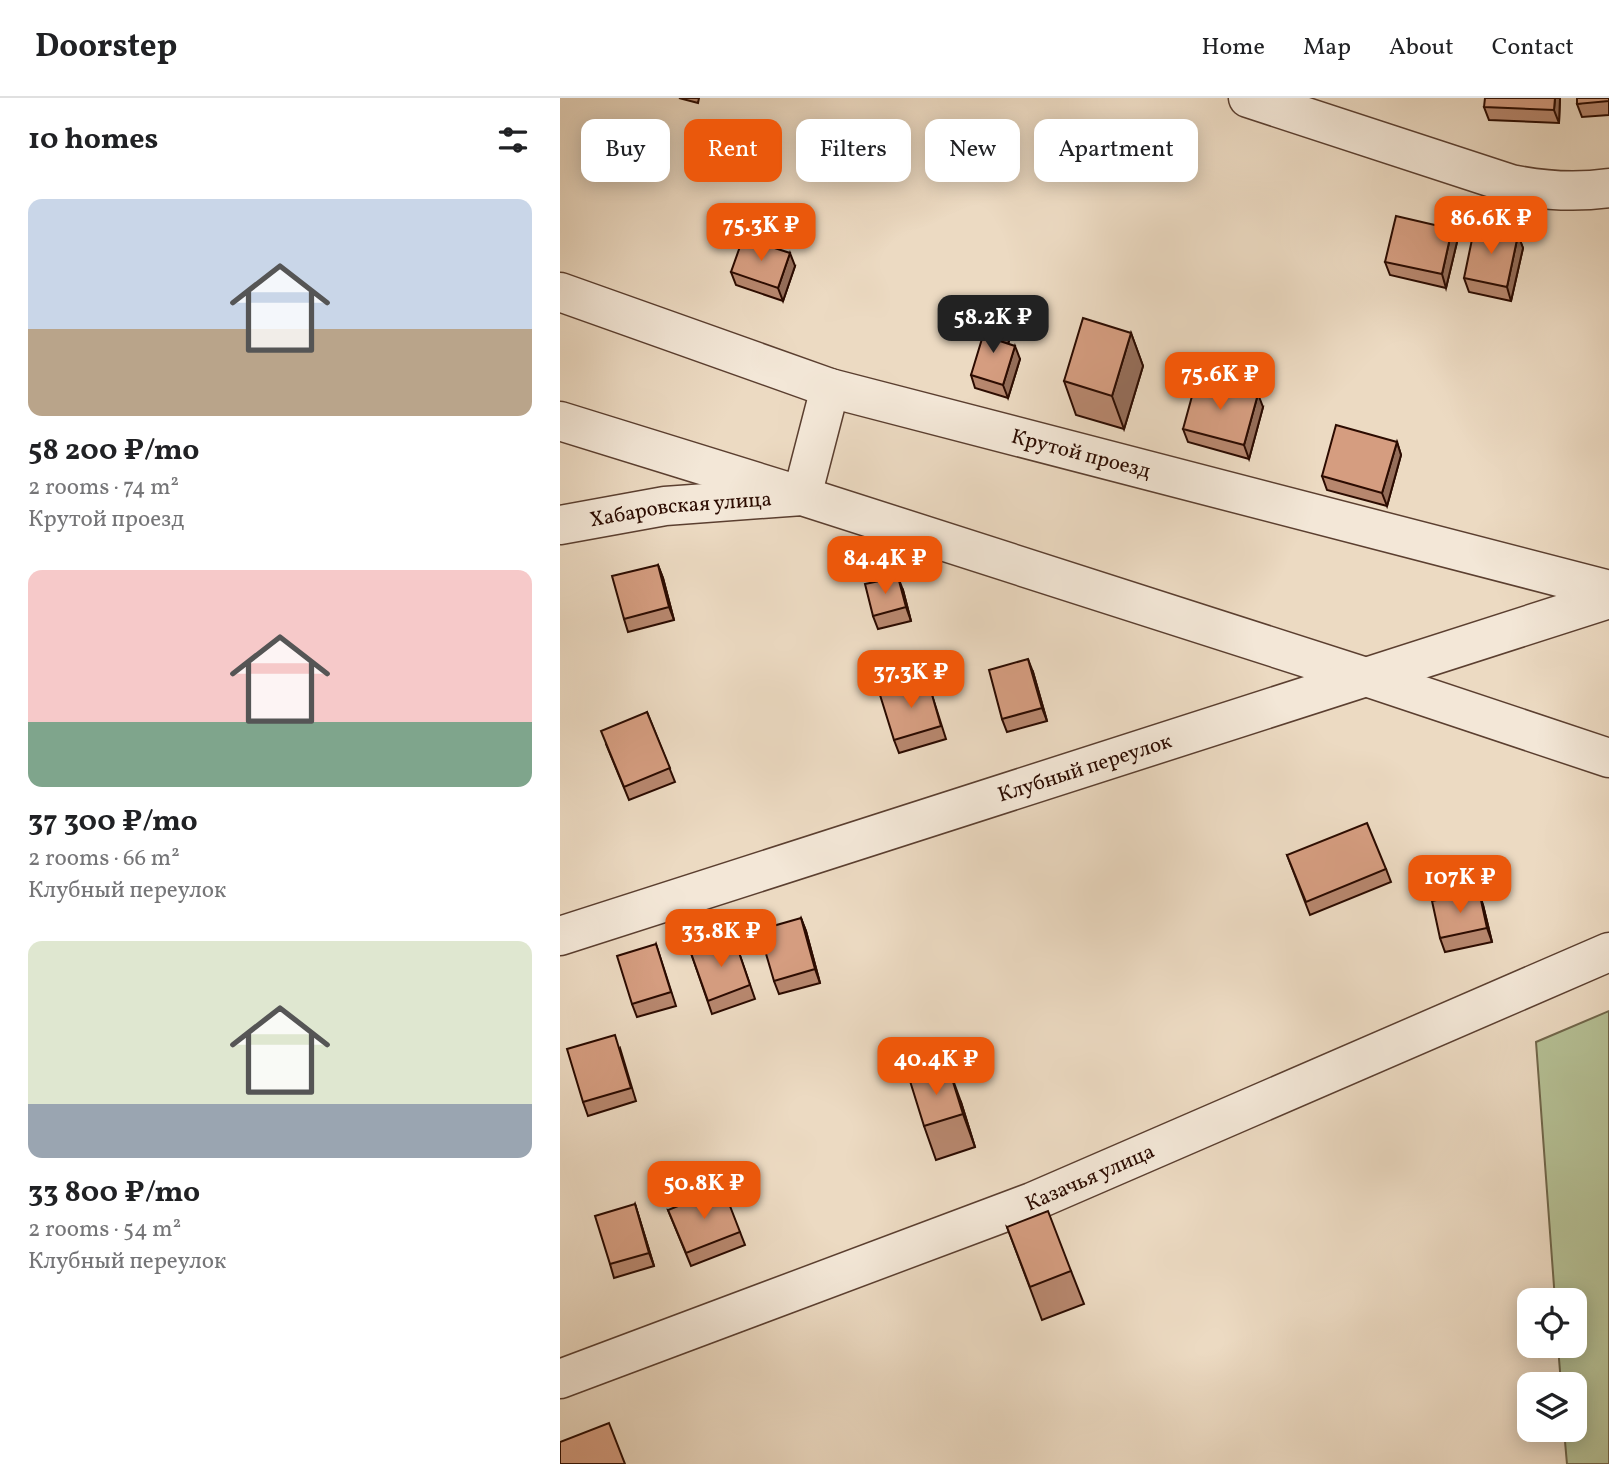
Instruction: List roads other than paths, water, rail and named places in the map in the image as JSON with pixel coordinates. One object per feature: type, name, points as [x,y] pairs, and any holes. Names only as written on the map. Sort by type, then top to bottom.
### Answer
[{"type":"street","points":[[1248,98],[1511,184],[1556,191],[1609,188]]},
{"type":"street","name":"Крутой проезд","points":[[560,292],[830,388],[1609,590]]},
{"type":"street","points":[[802,496],[830,388]]},
{"type":"street","points":[[560,421],[1366,677],[1609,758]]},
{"type":"street","name":"Хабаровская улица","points":[[560,525],[665,506],[802,496]]},
{"type":"street","name":"Клубный переулок","points":[[560,936],[1609,599]]},
{"type":"street","name":"Казачья улица","points":[[560,1379],[1032,1202],[1609,952]]}]
